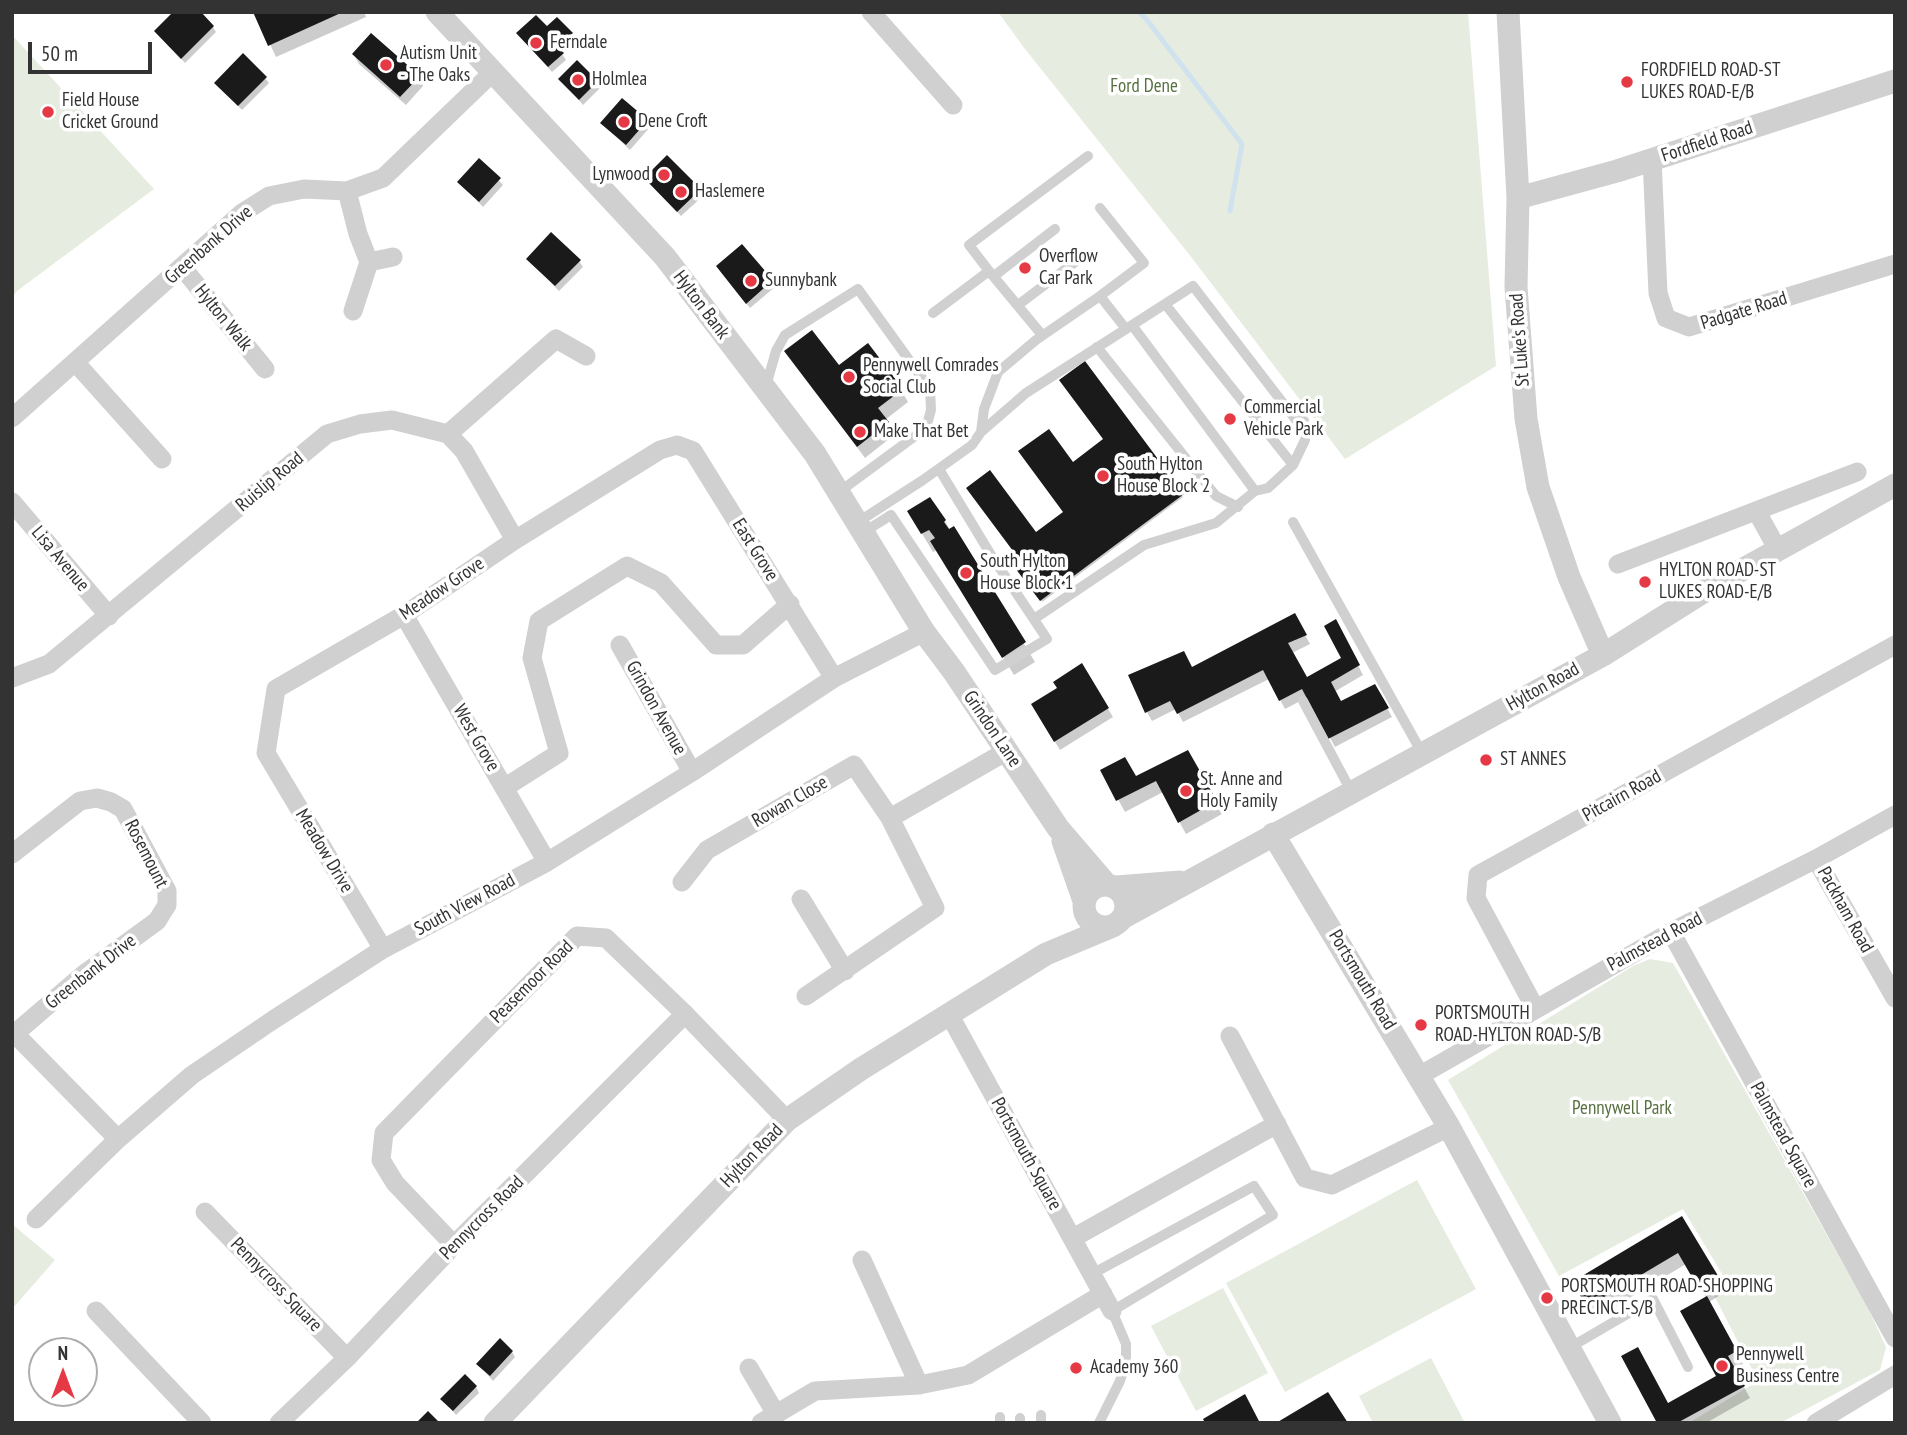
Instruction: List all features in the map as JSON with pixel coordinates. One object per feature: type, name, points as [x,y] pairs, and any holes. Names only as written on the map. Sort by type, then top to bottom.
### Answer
[{"type":"street","name":"Hylton Bank","points":[[437,12],[665,257],[814,454],[924,632]]},
{"type":"street","points":[[871,12],[953,105]]},
{"type":"street","name":"St Luke's Road","points":[[1508,12],[1517,198],[1516,287],[1526,419],[1538,487],[1569,577],[1603,654]]},
{"type":"street","name":"Greenbank Drive","points":[[12,418],[243,213],[269,195],[304,189],[347,191],[383,178],[492,74]]},
{"type":"street","name":"Fordfield Road","points":[[1517,198],[1652,159],[1895,81]]},
{"type":"street","name":"Padgate Road","points":[[1652,159],[1658,293],[1666,318],[1689,327],[1895,264]]},
{"type":"street","points":[[347,191],[358,234],[369,262],[354,311]]},
{"type":"street","points":[[369,262],[393,257]]},
{"type":"street","name":"Hylton Walk","points":[[181,267],[265,369]]},
{"type":"street","points":[[515,540],[464,451],[448,434],[556,339],[586,356]]},
{"type":"street","points":[[75,362],[162,459]]},
{"type":"street","name":"Ruislip Road","points":[[12,678],[49,664],[327,434],[360,424],[392,420],[448,434]]},
{"type":"street","name":"East Grove","points":[[660,450],[677,445],[693,451],[834,678]]},
{"type":"street","name":"Meadow Grove","points":[[266,753],[276,689],[404,615],[515,540],[660,450]]},
{"type":"street","points":[[1618,564],[1857,472]]},
{"type":"street","name":"Hylton Road","points":[[495,1423],[787,1120],[860,1069],[1057,948],[1119,921],[1187,881],[1603,654],[1711,587],[1895,485]]},
{"type":"street","name":"Lisa Avenue","points":[[12,502],[109,616]]},
{"type":"street","points":[[1757,512],[1777,550]]},
{"type":"street","points":[[504,788],[559,753],[532,658],[539,621],[627,566],[661,583],[716,645],[743,645],[790,604]]},
{"type":"street","name":"West Grove","points":[[404,615],[547,862]]},
{"type":"street","name":"South View Road","points":[[36,1219],[118,1139],[192,1075],[383,949],[547,862],[692,772],[834,678],[924,632]]},
{"type":"street","name":"Grindon Lane","points":[[924,632],[954,672],[1058,828],[1111,886]]},
{"type":"street","name":"Grindon Avenue","points":[[620,645],[692,772]]},
{"type":"street","name":"Pitcairn Road","points":[[1535,1008],[1476,898],[1478,876],[1895,645]]},
{"type":"street","points":[[890,818],[1007,751]]},
{"type":"street","name":"Meadow Drive","points":[[266,753],[383,949]]},
{"type":"street","name":"Rowan Close","points":[[682,882],[707,850],[854,765],[890,818],[936,908],[806,996]]},
{"type":"street","name":"Rosemount","points":[[12,854],[80,801],[97,798],[111,802],[123,809],[162,878],[167,891],[167,905]]},
{"type":"street","name":"Palmstead Road","points":[[1419,1076],[1671,932],[1816,859],[1895,815]]},
{"type":"street","name":"Grindon Lane","points":[[1058,828],[1084,905]]},
{"type":"street","name":"Portsmouth Road","points":[[1273,834],[1449,1127],[1610,1423]]},
{"type":"street","name":"Packham Road","points":[[1816,859],[1895,998]]},
{"type":"street","name":"Hylton Road","points":[[1111,886],[1187,881]]},
{"type":"street","points":[[1099,885],[1111,886],[1124,895],[1127,902],[1119,921],[1099,926],[1091,922],[1084,905],[1089,891],[1099,885]]},
{"type":"street","points":[[801,900],[845,971]]},
{"type":"street","name":"Greenbank Drive","points":[[13,1035],[83,975],[157,921],[167,905]]},
{"type":"street","name":"Hylton Road","points":[[1057,948],[1084,905]]},
{"type":"street","name":"Palmstead Square","points":[[1671,932],[1895,1338]]},
{"type":"street","name":"Peasemoor Road","points":[[454,1245],[395,1183],[381,1160],[384,1133],[577,936],[606,938],[685,1014],[787,1120]]},
{"type":"street","name":"Pennycross Road","points":[[279,1423],[347,1358],[454,1245],[685,1014]]},
{"type":"street","name":"Portsmouth Square","points":[[949,1014],[1108,1303]]},
{"type":"street","points":[[13,1035],[118,1139]]},
{"type":"street","points":[[1230,1035],[1305,1178],[1332,1185],[1449,1127]]},
{"type":"street","points":[[1073,1238],[1277,1125]]},
{"type":"street","name":"Pennycross Square","points":[[205,1212],[347,1358]]},
{"type":"street","points":[[862,1260],[919,1385]]},
{"type":"street","points":[[749,1368],[769,1418],[815,1391],[919,1385],[968,1376],[1108,1303]]},
{"type":"street","points":[[96,1311],[202,1423]]},
{"type":"street","points":[[1816,1423],[1895,1375]]},
{"type":"lane","points":[[1042,335],[969,245],[1088,156]]},
{"type":"lane","points":[[981,432],[984,409],[998,372],[1042,335],[1144,263],[1100,208]]},
{"type":"lane","points":[[933,313],[1055,229]]},
{"type":"lane","points":[[1018,305],[1079,259]]},
{"type":"lane","points":[[861,527],[972,445],[981,432],[1026,393],[1193,286],[1296,420],[1304,421],[1305,440],[1293,465],[1268,488],[1255,491],[1216,523],[1144,545],[1034,619]]},
{"type":"lane","points":[[765,390],[776,351],[785,335],[808,318],[858,289],[930,389],[931,410],[926,428],[839,492]]},
{"type":"lane","points":[[1100,296],[1129,327],[1255,491]]},
{"type":"lane","points":[[1165,304],[1293,465]]},
{"type":"lane","points":[[1097,347],[1216,496],[1238,507]]},
{"type":"lane","points":[[861,527],[891,515],[995,670],[1047,639],[939,469]]},
{"type":"lane","points":[[1293,522],[1422,753]]},
{"type":"lane","points":[[1303,701],[1352,791]]},
{"type":"lane","points":[[1092,1274],[1254,1186],[1273,1215],[1108,1303],[1126,1344],[1126,1361],[1120,1381],[1100,1423]]},
{"type":"lane","points":[[1569,1348],[1653,1299],[1688,1367]]},
{"type":"green space","name":"Ford Dene","points":[[998,12],[1468,12],[1496,366],[1345,459],[1192,258]]},
{"type":"green space","name":"Field House Cricket Ground","points":[[12,35],[154,189],[17,291],[12,298]]},
{"type":"green space","name":"Pennywell Park","points":[[1650,959],[1673,963],[1867,1306],[1886,1347],[1880,1370],[1780,1423],[1689,1423],[1758,1381],[1713,1293],[1727,1282],[1683,1209],[1559,1276],[1448,1080],[1633,966]]},
{"type":"green space","points":[[1417,1180],[1476,1289],[1285,1392],[1226,1283]]},
{"type":"green space","points":[[12,1224],[55,1260],[12,1309]]},
{"type":"green space","points":[[1223,1288],[1268,1373],[1196,1411],[1151,1326]]},
{"type":"green space","points":[[1431,1358],[1465,1423],[1373,1423],[1359,1396]]},
{"type":"building","points":[[173,12],[201,12],[214,26],[181,59],[154,31]]},
{"type":"building","points":[[253,12],[343,12],[268,46]]},
{"type":"building","points":[[536,15],[547,26],[557,17],[573,33],[558,47],[564,53],[548,67],[516,33]]},
{"type":"building","name":"Autism Unit - The Oaks","points":[[371,33],[420,76],[400,97],[352,54]]},
{"type":"building","points":[[243,53],[267,77],[238,106],[214,83]]},
{"type":"building","name":"Holmlea","points":[[577,60],[598,81],[579,100],[558,79]]},
{"type":"building","name":"Dene Croft","points":[[622,98],[648,120],[626,145],[600,123]]},
{"type":"building","points":[[667,155],[701,189],[677,212],[644,178]]},
{"type":"building","points":[[479,158],[501,178],[479,202],[457,182]]},
{"type":"building","points":[[551,232],[581,260],[555,286],[526,259]]},
{"type":"building","points":[[742,244],[773,280],[746,304],[716,266]]},
{"type":"building","name":"Pennywell Comrades Social Club","points":[[812,330],[839,365],[868,343],[903,389],[878,408],[889,422],[857,447],[784,351]]},
{"type":"building","name":"South Hylton House Block 2","points":[[1085,361],[1184,494],[1040,601],[1006,556],[1013,551],[966,488],[990,470],[1036,532],[1063,512],[1018,451],[1049,429],[1073,462],[1103,439],[1059,380]]},
{"type":"building","name":"South Hylton House Block 1","points":[[930,497],[949,529],[954,526],[1026,642],[1002,658],[930,541],[935,538],[929,530],[921,534],[907,511]]},
{"type":"building","points":[[1295,613],[1307,635],[1288,643],[1307,677],[1341,658],[1324,626],[1336,619],[1360,665],[1331,682],[1341,701],[1375,684],[1389,708],[1328,739],[1302,689],[1279,701],[1263,670],[1177,714],[1170,701],[1145,713],[1128,675],[1184,651],[1192,667]]},
{"type":"building","points":[[1082,663],[1109,708],[1054,742],[1031,704],[1057,688],[1053,682]]},
{"type":"building","name":"St. Anne and Holy Family","points":[[1188,750],[1217,801],[1178,823],[1156,781],[1116,801],[1100,770],[1125,757],[1136,776]]},
{"type":"building","points":[[1682,1216],[1720,1279],[1700,1291],[1678,1253],[1587,1307],[1572,1282]]},
{"type":"building","name":"Pennywell Business Centre","points":[[1707,1296],[1737,1351],[1728,1356],[1745,1386],[1677,1423],[1657,1423],[1621,1356],[1638,1347],[1668,1403],[1716,1376],[1680,1311]]},
{"type":"building","points":[[500,1338],[513,1351],[490,1376],[476,1364]]},
{"type":"building","points":[[465,1374],[477,1386],[453,1411],[440,1399]]},
{"type":"building","points":[[1328,1392],[1348,1423],[1276,1423]]},
{"type":"building","points":[[1245,1394],[1260,1423],[1205,1423],[1203,1419]]},
{"type":"building","points":[[428,1411],[440,1423],[416,1423]]},
{"type":"waterway","points":[[1139,12],[1242,144],[1230,211]]},
{"type":"place","name":"Ferndale","points":[[536,43]]},
{"type":"place","name":"Autism Unit - The Oaks","points":[[386,65]]},
{"type":"place","name":"Holmlea","points":[[578,80]]},
{"type":"place","name":"FORDFIELD ROAD-ST LUKES ROAD-E/B","points":[[1627,82]]},
{"type":"place","name":"Field House Cricket Ground","points":[[48,112]]},
{"type":"place","name":"Dene Croft","points":[[624,122]]},
{"type":"place","name":"Lynwood","points":[[664,175]]},
{"type":"place","name":"Haslemere","points":[[681,192]]},
{"type":"place","name":"Overflow Car Park","points":[[1025,268]]},
{"type":"place","name":"Sunnybank","points":[[751,281]]},
{"type":"place","name":"Pennywell Comrades Social Club","points":[[849,377]]},
{"type":"place","name":"Commercial Vehicle Park","points":[[1230,419]]},
{"type":"place","name":"Make That Bet","points":[[860,432]]},
{"type":"place","name":"South Hylton House Block 2","points":[[1103,476]]},
{"type":"place","name":"South Hylton House Block 1","points":[[966,573]]},
{"type":"place","name":"HYLTON ROAD-ST LUKES ROAD-E/B","points":[[1645,582]]},
{"type":"place","name":"ST ANNES","points":[[1486,760]]},
{"type":"place","name":"St. Anne and Holy Family","points":[[1186,791]]},
{"type":"place","name":"PORTSMOUTH ROAD-HYLTON ROAD-S/B","points":[[1421,1025]]},
{"type":"place","name":"PORTSMOUTH ROAD-SHOPPING PRECINCT-S/B","points":[[1547,1298]]},
{"type":"place","name":"Pennywell Business Centre","points":[[1722,1366]]},
{"type":"place","name":"Academy 360","points":[[1076,1368]]}]
